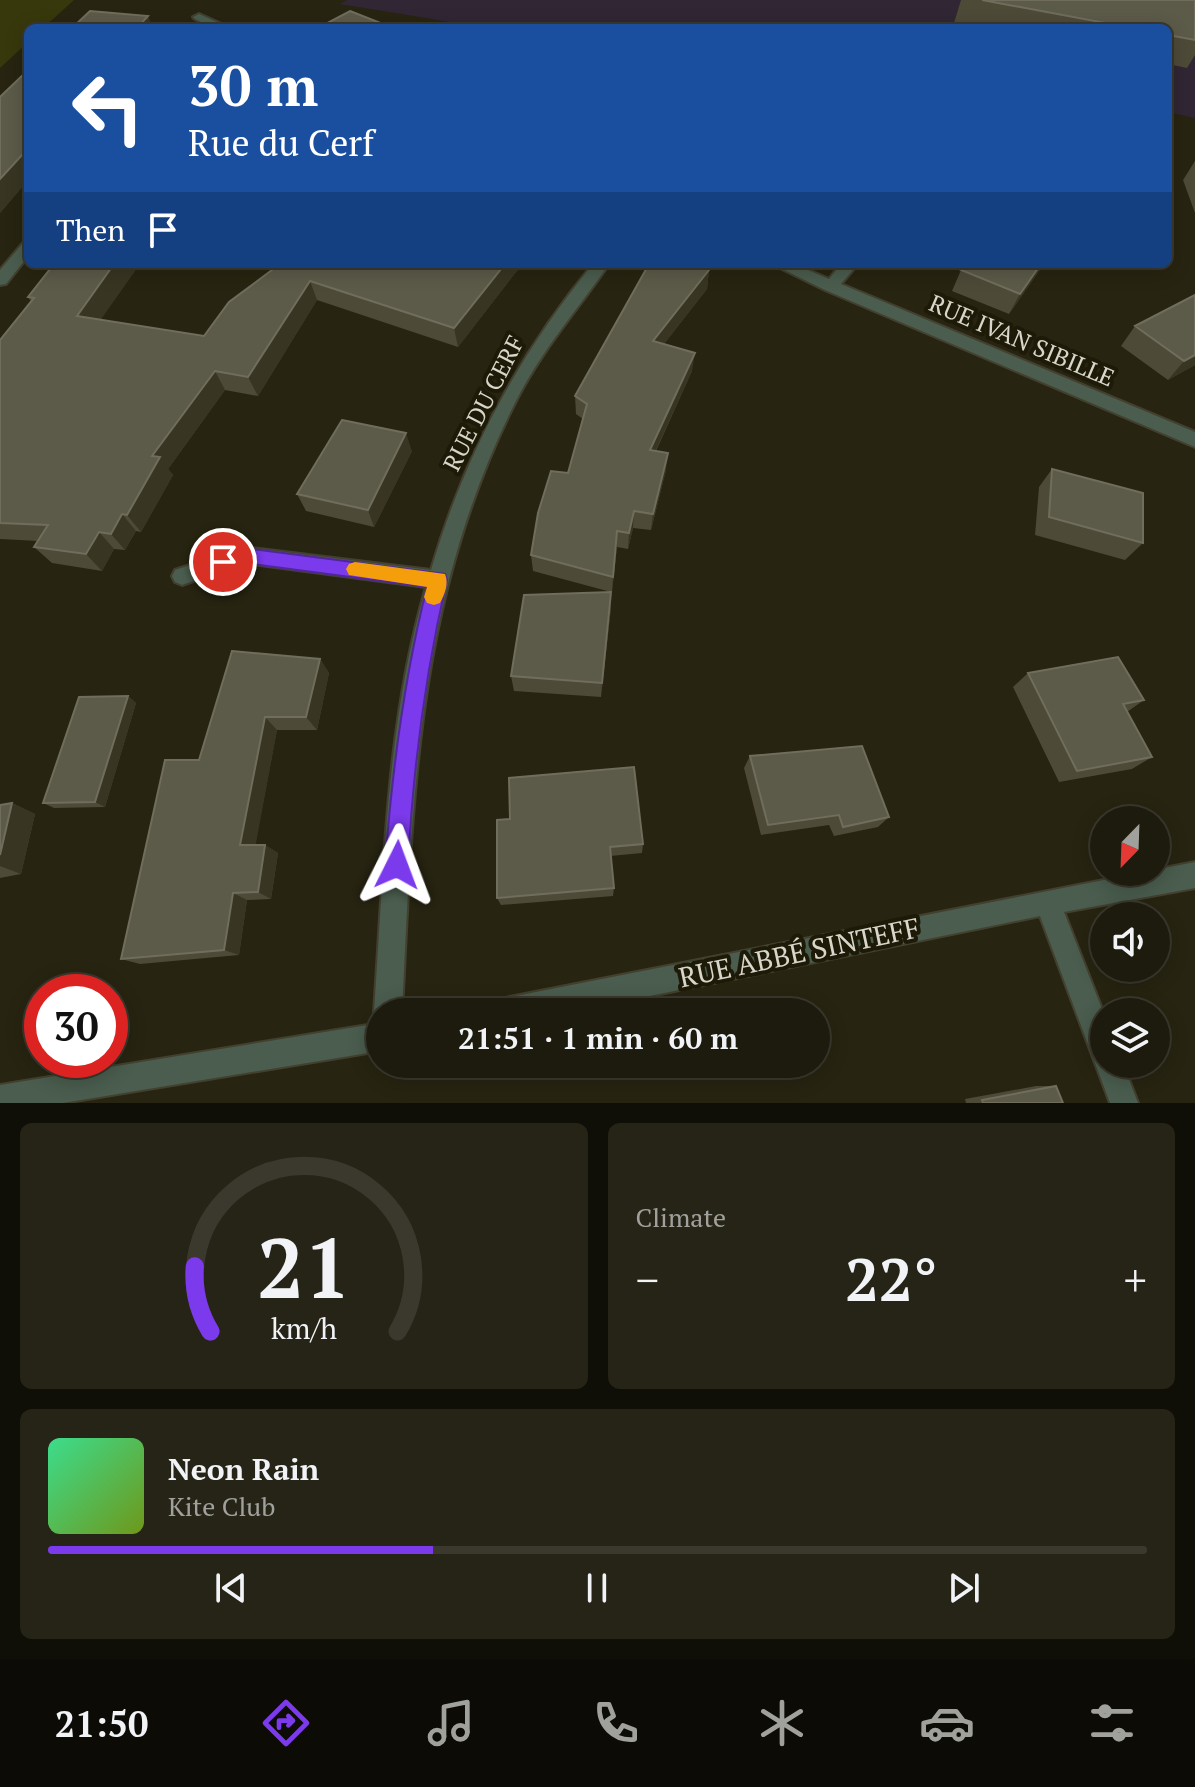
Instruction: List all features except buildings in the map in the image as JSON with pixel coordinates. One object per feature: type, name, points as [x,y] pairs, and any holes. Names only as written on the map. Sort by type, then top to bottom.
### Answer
[{"type":"street","points":[[199,17],[211,24]]},
{"type":"street","points":[[0,280],[24,251]]},
{"type":"street","name":"RUE DU CERF","points":[[389,998],[400,806],[420,652],[448,538],[486,445],[513,392],[554,324],[598,268]]},
{"type":"street","name":"RUE IVAN SIBILLE","points":[[789,268],[1195,440]]},
{"type":"street","points":[[831,286],[847,268]]},
{"type":"street","points":[[182,576],[244,555],[438,580]]},
{"type":"street","name":"RUE ABBÉ SINTEFF","points":[[574,998],[1195,875]]},
{"type":"street","points":[[1047,902],[1090,1014]]},
{"type":"street","points":[[0,1099],[366,1039]]},
{"type":"street","points":[[1114,1078],[1124,1103]]},
{"type":"shaded area","points":[[0,0],[74,0],[47,24],[24,24],[24,46],[0,68]]},
{"type":"shaded area","points":[[347,0],[1195,0],[1195,118],[1172,113],[1172,24],[462,24],[340,4]]},
{"type":"slow traffic","points":[[355,569],[438,580],[434,597]]},
{"type":"route","points":[[223,562],[244,555],[438,580],[420,652],[400,806],[397,865]]}]
